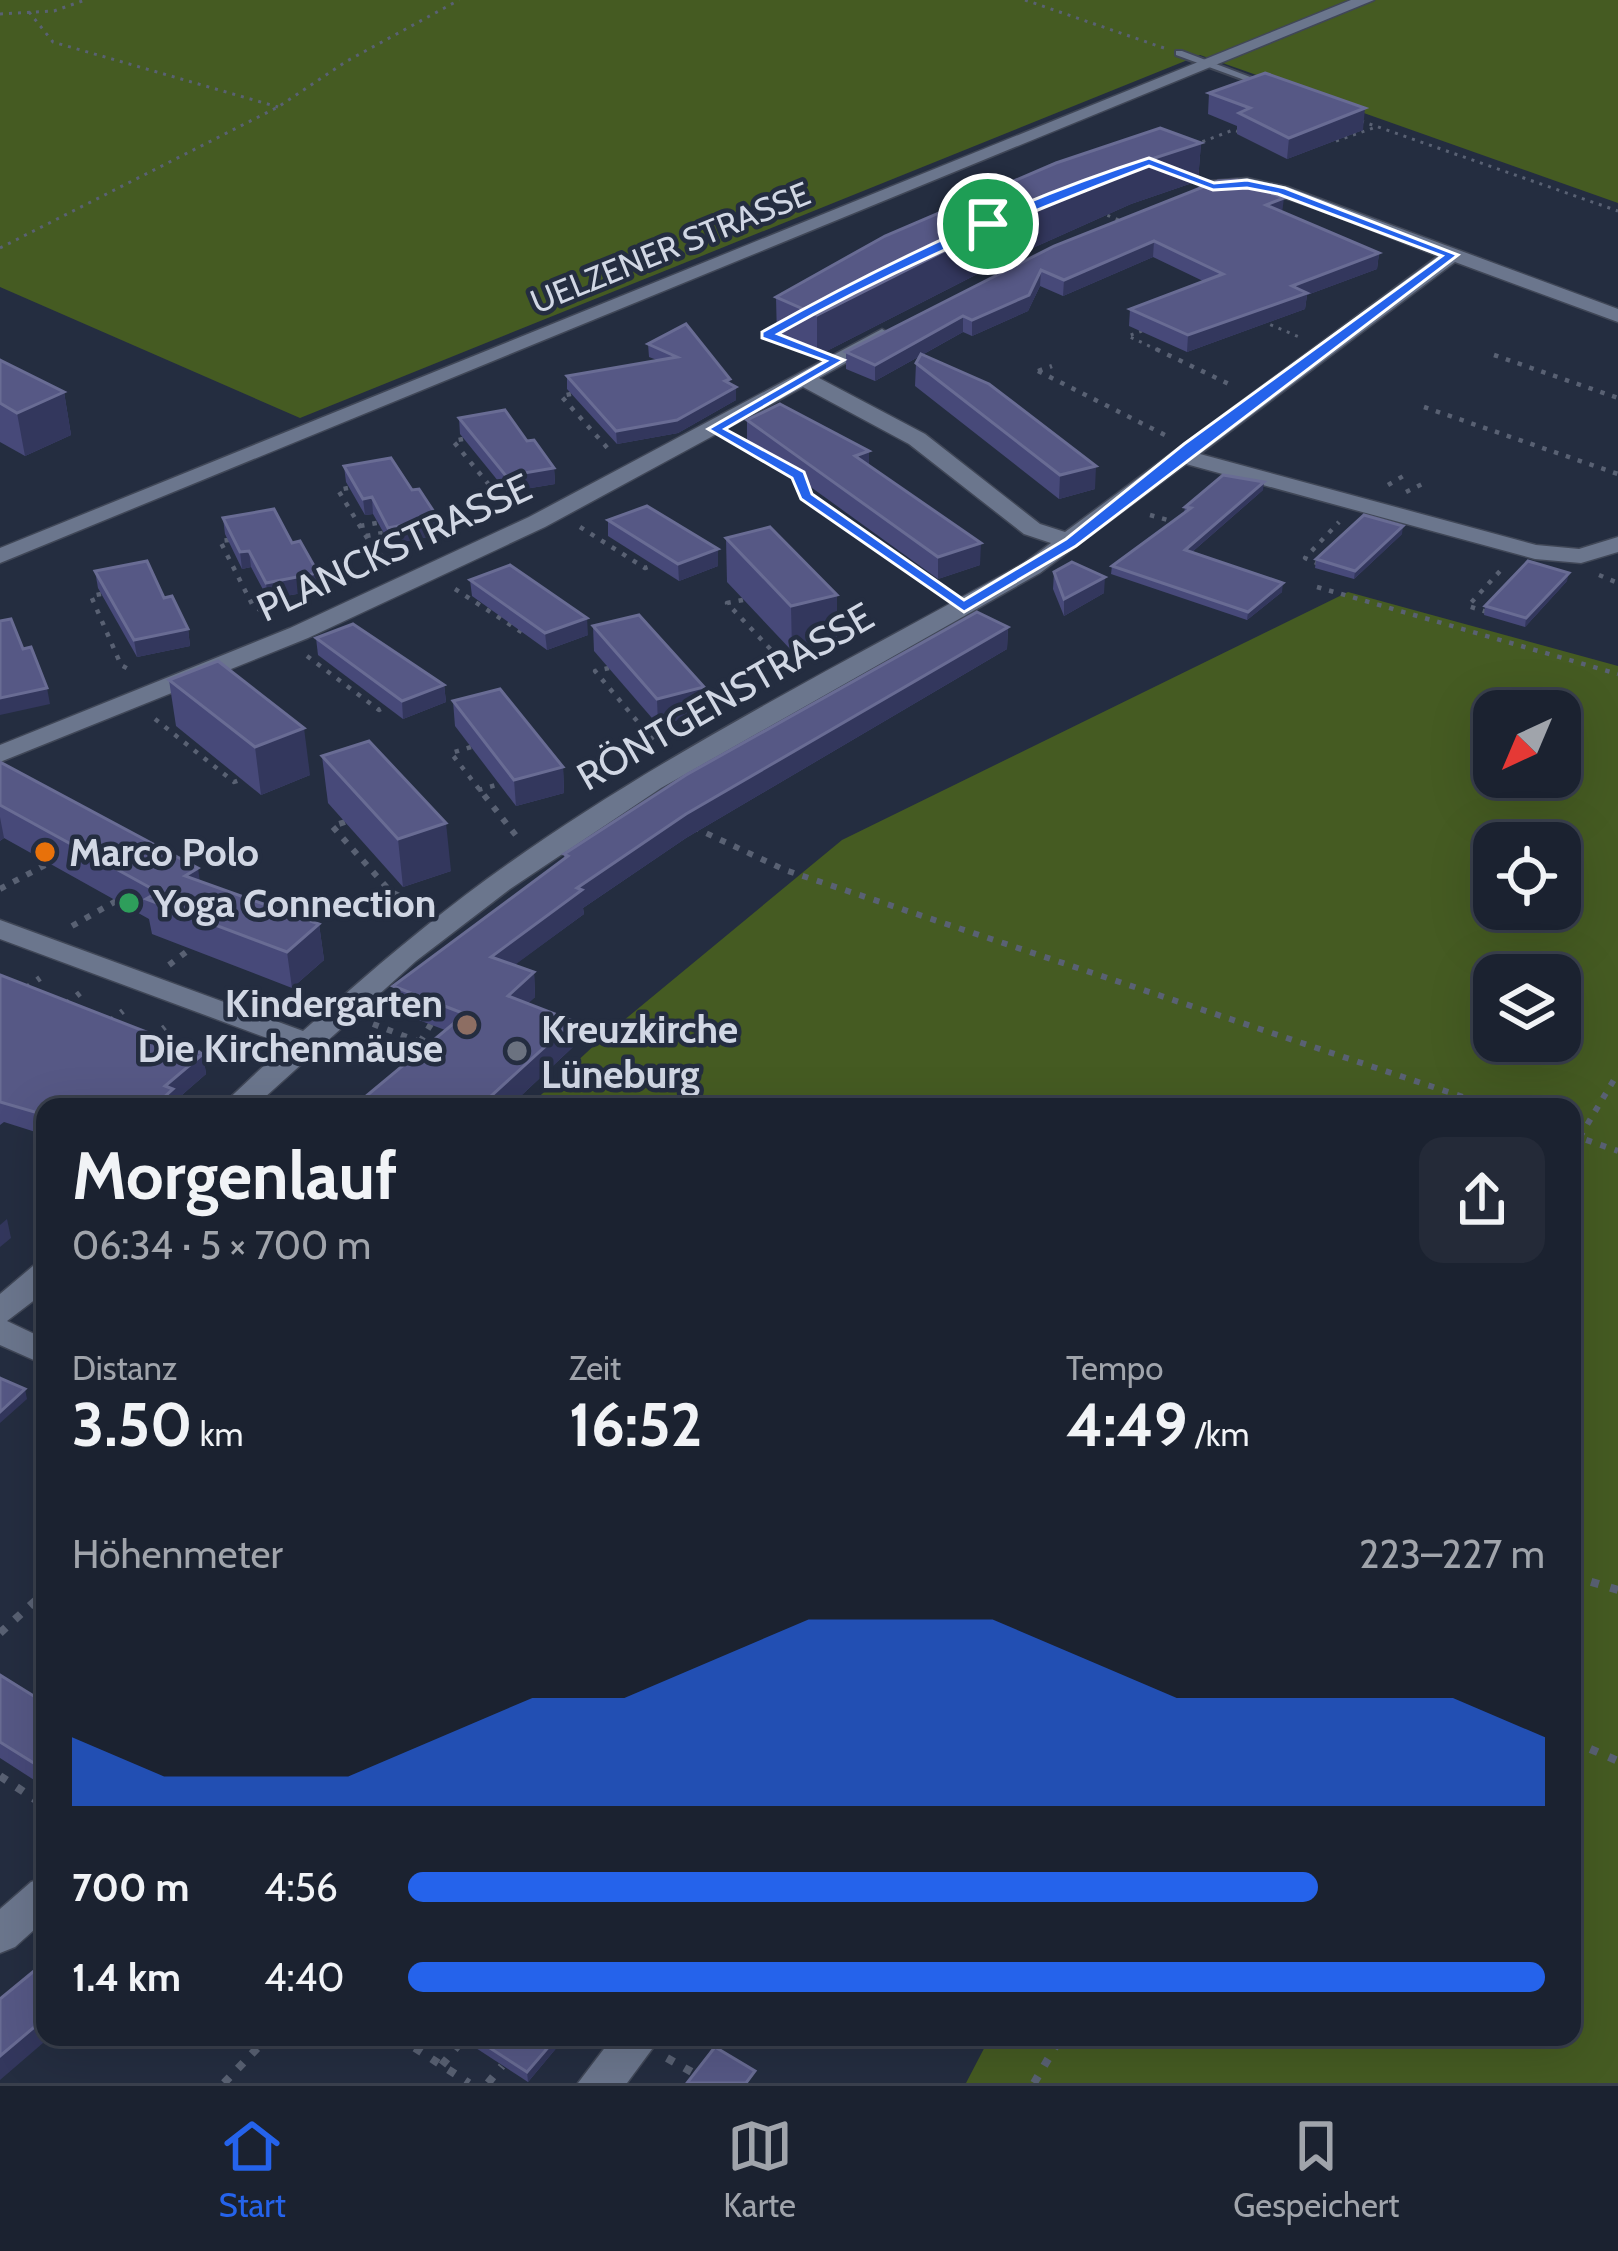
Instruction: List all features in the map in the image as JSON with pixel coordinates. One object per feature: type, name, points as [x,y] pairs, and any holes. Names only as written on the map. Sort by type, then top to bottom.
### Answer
[{"type":"street","name":"UELZENER STRASSE","points":[[0,556],[1366,0]]},
{"type":"street","points":[[1186,196],[1213,186],[1247,184],[1281,191],[1618,316]]},
{"type":"street","name":"RÖNTGENSTRASSE","points":[[245,1098],[453,920],[543,855],[685,763],[1071,542],[1184,451],[1452,255]]},
{"type":"street","name":"PLANCKSTRASSE","points":[[0,754],[292,636],[546,517],[911,320]]},
{"type":"street","points":[[806,380],[917,439],[1032,529],[1071,542]]},
{"type":"street","points":[[1184,451],[1520,548],[1581,556],[1618,544]]},
{"type":"street","points":[[3,934],[306,1042]]},
{"type":"street","points":[[0,1312],[36,1282]]},
{"type":"street","points":[[0,1331],[36,1348]]},
{"type":"street","points":[[0,1935],[36,1902]]},
{"type":"street","points":[[600,2083],[632,2046]]},
{"type":"lane","points":[[1179,53],[1252,80]]},
{"type":"path","points":[[0,14],[54,11],[85,0]]},
{"type":"path","points":[[0,248],[278,107],[347,61],[459,0]]},
{"type":"path","points":[[1025,0],[1179,53]]},
{"type":"path","points":[[29,12],[53,42],[278,107]]},
{"type":"path","points":[[1356,119],[1618,211]]},
{"type":"path","points":[[1336,141],[1376,127]]},
{"type":"path","points":[[1190,146],[1233,130],[1259,138]]},
{"type":"path","points":[[1207,140],[1215,143]]},
{"type":"path","points":[[1090,209],[1124,222]]},
{"type":"path","points":[[1264,310],[1250,315],[1324,349]]},
{"type":"path","points":[[794,320],[768,337],[837,360]]},
{"type":"path","points":[[1142,331],[1128,337],[1257,398]]},
{"type":"path","points":[[1148,346],[1162,340]]},
{"type":"path","points":[[1162,352],[1176,346]]},
{"type":"path","points":[[1172,357],[1186,352]]},
{"type":"path","points":[[1494,355],[1618,398]]},
{"type":"path","points":[[1198,369],[1211,363]]},
{"type":"path","points":[[1052,366],[1039,371],[1141,423],[1184,451]]},
{"type":"path","points":[[1067,386],[1081,381]]},
{"type":"path","points":[[1092,398],[1106,393]]},
{"type":"path","points":[[571,394],[561,396],[600,444],[644,466]]},
{"type":"path","points":[[567,403],[577,400]]},
{"type":"path","points":[[1112,408],[1125,403]]},
{"type":"path","points":[[1424,406],[1618,474]]},
{"type":"path","points":[[572,410],[582,408]]},
{"type":"path","points":[[1123,414],[1138,409]]},
{"type":"path","points":[[579,418],[589,417]]},
{"type":"path","points":[[1141,423],[1155,418]]},
{"type":"path","points":[[587,428],[602,425]]},
{"type":"path","points":[[715,429],[798,475],[806,496],[964,607]]},
{"type":"path","points":[[593,436],[609,434]]},
{"type":"path","points":[[466,443],[454,441],[503,506],[546,517],[604,542],[645,568],[654,565]]},
{"type":"path","points":[[600,444],[616,442]]},
{"type":"path","points":[[1553,452],[1561,447]]},
{"type":"path","points":[[762,454],[770,451]]},
{"type":"path","points":[[464,456],[474,454]]},
{"type":"path","points":[[471,465],[480,464]]},
{"type":"path","points":[[477,475],[493,472]]},
{"type":"path","points":[[798,475],[807,472]]},
{"type":"path","points":[[484,484],[500,481]]},
{"type":"path","points":[[348,488],[338,490],[371,545],[526,635]]},
{"type":"path","points":[[490,493],[506,490]]},
{"type":"path","points":[[343,498],[353,496]]},
{"type":"path","points":[[348,506],[358,504]]},
{"type":"path","points":[[1319,564],[1305,558],[1356,504]]},
{"type":"path","points":[[826,511],[839,507]]},
{"type":"path","points":[[354,515],[364,514]]},
{"type":"path","points":[[360,526],[377,523]]},
{"type":"path","points":[[366,536],[383,532]]},
{"type":"path","points":[[1327,535],[1344,541]]},
{"type":"path","points":[[867,541],[879,537]]},
{"type":"path","points":[[604,542],[612,539]]},
{"type":"path","points":[[229,540],[220,541],[229,549],[250,600],[379,710],[387,706]]},
{"type":"path","points":[[371,545],[389,542]]},
{"type":"path","points":[[1319,543],[1335,549]]},
{"type":"path","points":[[1487,611],[1468,605],[1520,548]]},
{"type":"path","points":[[229,558],[238,556]]},
{"type":"path","points":[[234,568],[243,567]]},
{"type":"path","points":[[908,571],[922,567]]},
{"type":"path","points":[[240,580],[256,577]]},
{"type":"path","points":[[1484,589],[1506,592],[1490,583]]},
{"type":"path","points":[[245,590],[261,586]]},
{"type":"path","points":[[1317,587],[1618,674]]},
{"type":"path","points":[[100,594],[91,596],[118,658],[162,689]]},
{"type":"path","points":[[250,600],[266,597]]},
{"type":"path","points":[[742,600],[727,604],[796,677],[818,688]]},
{"type":"path","points":[[94,604],[104,602]]},
{"type":"path","points":[[99,613],[109,611]]},
{"type":"path","points":[[103,624],[113,622]]},
{"type":"path","points":[[108,636],[126,633]]},
{"type":"path","points":[[759,638],[775,633]]},
{"type":"path","points":[[113,647],[130,644]]},
{"type":"path","points":[[118,658],[136,655]]},
{"type":"path","points":[[609,668],[595,671],[660,748],[685,763]]},
{"type":"path","points":[[132,701],[234,782],[242,779]]},
{"type":"path","points":[[624,708],[640,704]]},
{"type":"path","points":[[471,747],[452,753],[522,843],[543,855]]},
{"type":"path","points":[[478,790],[500,784]]},
{"type":"path","points":[[628,797],[785,870],[1466,1098]]},
{"type":"path","points":[[345,822],[332,826],[391,892],[453,920]]},
{"type":"path","points":[[0,889],[49,863]]},
{"type":"path","points":[[368,867],[381,863]]},
{"type":"path","points":[[69,928],[116,901]]},
{"type":"path","points":[[166,966],[190,949]]},
{"type":"path","points":[[13,999],[40,978]]},
{"type":"path","points":[[53,1014],[80,994]]},
{"type":"path","points":[[97,1032],[123,1011]]},
{"type":"path","points":[[341,1012],[440,1049]]},
{"type":"path","points":[[420,1042],[431,1024]]},
{"type":"path","points":[[139,1048],[165,1027]]},
{"type":"path","points":[[185,1066],[211,1044]]},
{"type":"path","points":[[1581,1128],[1618,1073]]},
{"type":"path","points":[[1581,1138],[1618,1151]]},
{"type":"path","points":[[1581,1579],[1618,1590]]},
{"type":"path","points":[[0,1633],[36,1600]]},
{"type":"path","points":[[1581,1745],[1618,1761]]},
{"type":"path","points":[[0,1776],[36,1798]]},
{"type":"path","points":[[19,1788],[31,1777]]},
{"type":"path","points":[[224,2083],[259,2046]]},
{"type":"path","points":[[413,2046],[469,2083]]},
{"type":"path","points":[[442,2065],[457,2046]]},
{"type":"path","points":[[1034,2083],[1056,2046]]},
{"type":"path","points":[[488,2083],[502,2066]]},
{"type":"green space","points":[[0,0],[1618,0],[1618,203],[1200,55],[300,418],[0,287]]},
{"type":"green space","points":[[1348,592],[1618,666],[1618,2083],[966,2083],[985,2046],[1581,2046],[1581,1098],[538,1098],[600,1040],[842,840]]},
{"type":"building","points":[[1265,73],[1365,108],[1289,138],[1239,113],[1250,108],[1209,93]]},
{"type":"building","points":[[1160,128],[1201,143],[1133,165],[1000,223],[817,315],[776,297],[885,236],[1056,163]]},
{"type":"building","points":[[1237,180],[1284,198],[1266,205],[1379,253],[1292,286],[1307,293],[1188,335],[1130,309],[1223,274],[1154,241],[1064,280],[1041,270],[1029,295],[972,320],[963,316],[875,365],[846,352],[1054,246],[1218,181]]},
{"type":"building","points":[[686,324],[730,379],[725,381],[736,387],[677,420],[616,431],[567,376],[677,357],[648,344]]},
{"type":"building","points":[[921,354],[989,384],[1096,466],[1060,475],[916,363]]},
{"type":"building","points":[[0,360],[64,392],[17,413],[0,403]]},
{"type":"building","points":[[780,404],[869,451],[855,456],[981,543],[938,557],[747,420]]},
{"type":"building","points":[[505,410],[554,468],[506,476],[459,418]]},
{"type":"building","points":[[391,458],[438,518],[388,528],[372,497],[363,499],[344,466]]},
{"type":"building","points":[[1223,475],[1264,482],[1185,550],[1283,583],[1248,612],[1112,566],[1191,508],[1185,507]]},
{"type":"building","points":[[647,506],[718,549],[678,564],[608,520]]},
{"type":"building","points":[[274,509],[292,543],[300,541],[318,573],[266,583],[249,551],[240,552],[223,518]]},
{"type":"building","points":[[1364,515],[1403,526],[1355,571],[1316,559]]},
{"type":"building","points":[[770,527],[837,595],[791,606],[726,538]]},
{"type":"building","points":[[147,561],[164,598],[172,596],[188,629],[134,640],[95,571]]},
{"type":"building","points":[[1528,561],[1569,573],[1526,618],[1485,606]]},
{"type":"building","points":[[1072,562],[1105,577],[1064,599],[1054,572]]},
{"type":"building","points":[[510,565],[587,618],[545,633],[470,580]]},
{"type":"building","points":[[977,612],[1008,627],[686,814],[577,888],[582,890],[491,957],[534,972],[508,996],[573,1021],[489,1098],[364,1098],[465,1014],[393,986],[568,856],[564,854],[686,775]]},
{"type":"building","points":[[639,615],[704,687],[657,699],[593,626]]},
{"type":"building","points":[[11,619],[23,649],[31,647],[47,688],[0,698],[0,621]]},
{"type":"building","points":[[353,624],[444,685],[402,701],[316,638]]},
{"type":"building","points":[[218,661],[304,728],[255,747],[169,680]]},
{"type":"building","points":[[500,689],[563,767],[514,780],[453,701]]},
{"type":"building","points":[[369,741],[446,823],[398,839],[322,756]]},
{"type":"building","points":[[0,762],[198,868],[185,876],[319,924],[287,952],[146,899],[158,892],[0,805]]},
{"type":"building","points":[[0,975],[203,1054],[165,1086],[173,1089],[163,1098],[36,1098],[36,1112],[0,1102]]},
{"type":"building","points":[[0,1378],[25,1389],[0,1412]]},
{"type":"building","points":[[0,1675],[36,1697],[36,1764],[0,1742]]},
{"type":"building","points":[[36,1969],[36,2026],[0,2056],[0,1999]]},
{"type":"building","points":[[487,2046],[549,2046],[527,2072]]},
{"type":"building","points":[[715,2047],[755,2071],[746,2083],[687,2083]]},
{"type":"place","name":"Marco Polo","points":[[45,852]]},
{"type":"place","name":"Yoga Connection","points":[[129,903]]},
{"type":"place","name":"Kindergarten Die Kirchenmäuse","points":[[467,1025]]},
{"type":"place","name":"Kreuzkirche Lüneburg","points":[[517,1051]]},
{"type":"route","points":[[1149,162],[1213,186],[1247,184],[1281,191],[1452,255],[1190,447],[1103,519],[964,607],[806,496],[798,475],[715,429],[837,360],[767,335],[871,276],[988,224],[1149,162]]}]
